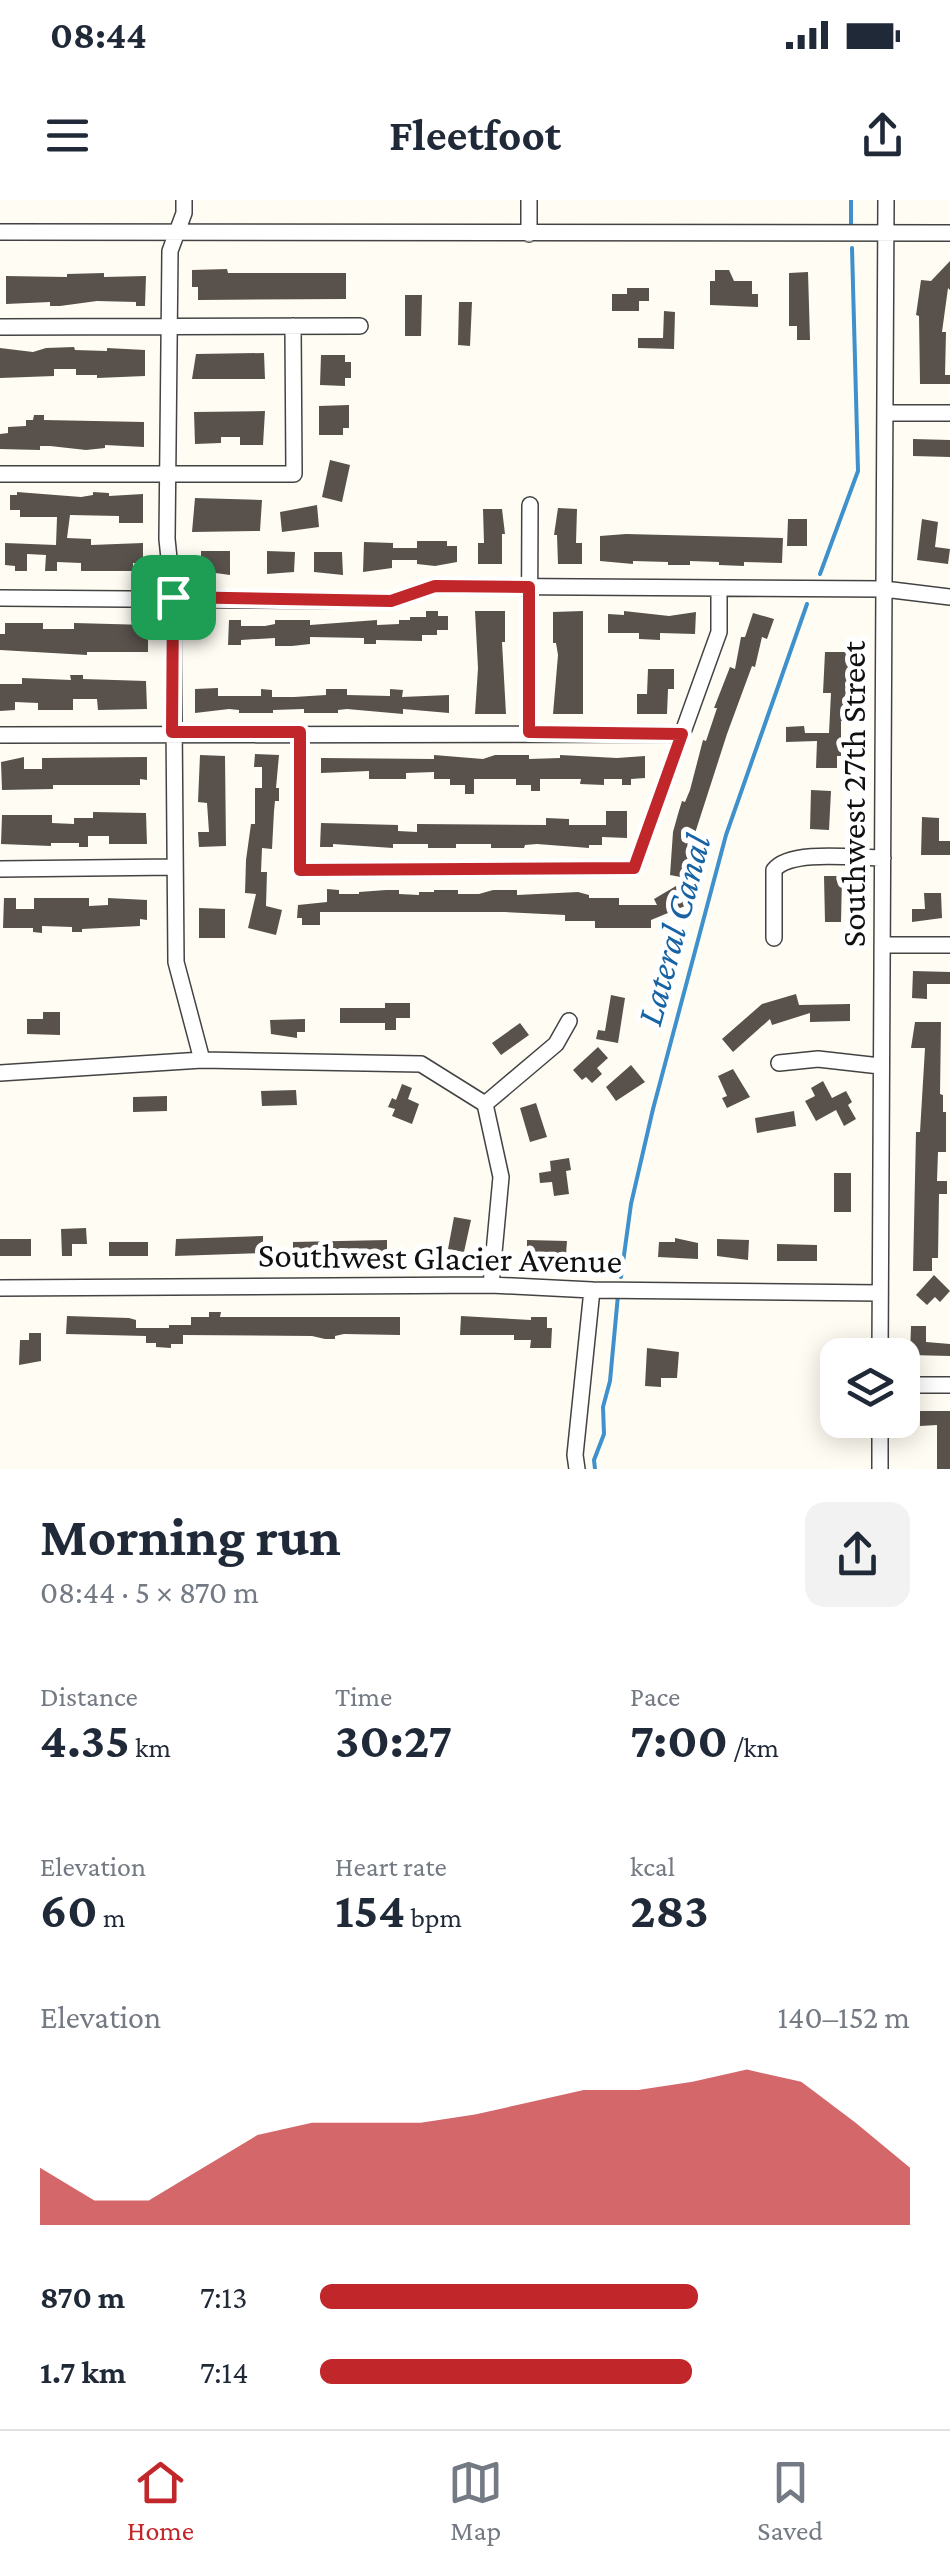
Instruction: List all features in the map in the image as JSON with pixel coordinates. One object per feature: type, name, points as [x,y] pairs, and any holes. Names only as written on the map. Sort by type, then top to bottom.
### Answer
[{"type":"street","points":[[184,200],[184,213],[170,251],[167,539],[173,597],[176,962],[202,1060]]},
{"type":"street","points":[[529,200],[529,234]]},
{"type":"street","name":"Southwest 27th Street","points":[[880,1338],[886,200]]},
{"type":"street","points":[[0,232],[950,233]]},
{"type":"street","points":[[0,474],[294,474],[293,326]]},
{"type":"street","points":[[0,327],[360,326]]},
{"type":"street","points":[[885,413],[950,413]]},
{"type":"street","points":[[529,732],[530,505]]},
{"type":"street","points":[[0,598],[391,601],[435,586],[884,590],[950,597]]},
{"type":"street","points":[[300,732],[300,870],[634,868],[719,632],[719,588]]},
{"type":"street","points":[[0,734],[682,734]]},
{"type":"street","points":[[774,938],[776,865],[798,858],[882,858]]},
{"type":"street","points":[[0,868],[175,867]]},
{"type":"street","points":[[882,945],[950,945]]},
{"type":"street","points":[[485,1104],[556,1044],[568,1020]]},
{"type":"street","points":[[779,1063],[818,1059],[880,1066]]},
{"type":"street","points":[[0,1073],[202,1060],[421,1064],[485,1104],[501,1177],[491,1286]]},
{"type":"street","name":"Southwest Glacier Avenue","points":[[0,1288],[491,1286],[880,1293]]},
{"type":"street","points":[[577,1469],[575,1456],[592,1290]]},
{"type":"street","points":[[920,1385],[950,1385]]},
{"type":"street","points":[[880,1438],[880,1469]]},
{"type":"building","points":[[950,261],[950,290],[942,332],[946,332],[945,375],[950,375],[950,384],[920,384],[916,315],[921,280],[931,281]]},
{"type":"building","points":[[227,269],[228,273],[346,273],[346,299],[198,300],[198,287],[192,287],[192,270]]},
{"type":"building","points":[[715,270],[729,270],[734,281],[752,281],[758,307],[710,305],[710,281],[715,281]]},
{"type":"building","points":[[808,272],[810,340],[797,340],[797,326],[789,326],[789,273]]},
{"type":"building","points":[[104,273],[104,277],[146,276],[145,306],[136,306],[136,302],[97,301],[60,306],[50,306],[50,302],[6,304],[6,276]]},
{"type":"building","points":[[627,288],[649,288],[649,301],[639,301],[639,311],[612,311],[612,294],[627,294]]},
{"type":"building","points":[[405,295],[422,295],[421,336],[405,336]]},
{"type":"building","points":[[459,302],[472,302],[470,346],[458,345]]},
{"type":"building","points":[[664,311],[675,312],[674,349],[638,348],[638,338],[663,338]]},
{"type":"building","points":[[74,347],[145,350],[145,376],[97,378],[76,375],[76,369],[54,369],[54,376],[0,378],[0,348],[33,352]]},
{"type":"building","points":[[264,353],[265,379],[192,379],[196,354]]},
{"type":"building","points":[[321,355],[345,355],[345,362],[351,362],[351,378],[345,378],[345,386],[320,385]]},
{"type":"building","points":[[349,405],[349,428],[343,428],[343,435],[319,435],[319,406]]},
{"type":"building","points":[[265,411],[263,445],[240,445],[240,437],[221,437],[221,443],[195,444],[194,412]]},
{"type":"building","points":[[34,415],[44,415],[44,420],[144,422],[144,447],[0,449],[0,434],[8,433],[8,427],[26,426],[26,420],[33,420]]},
{"type":"building","points":[[913,439],[950,440],[950,457],[913,456]]},
{"type":"building","points":[[330,460],[350,465],[342,502],[322,497]]},
{"type":"building","points":[[17,492],[81,497],[93,492],[109,496],[143,494],[143,523],[119,523],[119,516],[70,515],[67,538],[91,539],[91,545],[143,543],[143,563],[133,563],[133,571],[81,571],[81,563],[57,562],[57,571],[45,571],[46,555],[27,554],[27,571],[15,571],[15,566],[5,565],[5,543],[56,545],[57,517],[20,517],[20,510],[10,510],[10,495]]},
{"type":"building","points":[[195,498],[262,500],[260,531],[192,532]]},
{"type":"building","points":[[317,505],[319,527],[282,532],[280,512]]},
{"type":"building","points":[[558,508],[577,509],[576,543],[582,543],[582,564],[558,564],[554,535]]},
{"type":"building","points":[[483,509],[502,509],[502,564],[478,564],[478,543],[484,543]]},
{"type":"building","points":[[788,519],[807,519],[807,546],[787,546]]},
{"type":"building","points":[[922,519],[938,522],[935,547],[950,549],[948,564],[917,560]]},
{"type":"building","points":[[600,536],[783,538],[782,563],[744,562],[744,566],[719,562],[668,565],[600,561]]},
{"type":"building","points":[[417,541],[447,541],[447,546],[457,546],[457,562],[435,566],[417,564],[417,560],[392,560],[392,568],[363,572],[364,542],[417,548]]},
{"type":"building","points":[[201,551],[230,551],[230,575],[201,571]]},
{"type":"building","points":[[267,551],[295,552],[294,572],[267,574]]},
{"type":"building","points":[[314,552],[342,552],[343,575],[314,572]]},
{"type":"building","points":[[426,611],[448,616],[448,630],[422,635],[422,641],[376,640],[376,644],[364,644],[364,638],[310,637],[310,644],[292,646],[275,646],[275,638],[241,640],[241,645],[228,645],[229,620],[241,620],[241,626],[265,626],[275,624],[275,620],[310,620],[310,625],[377,620],[377,625],[399,624],[399,620],[410,617],[426,617]]},
{"type":"building","points":[[475,611],[505,611],[502,642],[506,714],[475,714]]},
{"type":"building","points":[[583,611],[583,714],[553,714],[558,655],[553,643],[553,612]]},
{"type":"building","points":[[624,611],[669,616],[696,612],[695,634],[660,633],[660,640],[639,639],[639,633],[608,633],[608,614],[624,615]]},
{"type":"building","points":[[753,613],[774,619],[767,639],[762,637],[755,667],[752,666],[727,734],[688,855],[696,857],[691,879],[670,875],[673,832],[682,801],[685,802],[690,790],[714,708],[730,667],[735,669],[741,637],[745,637]]},
{"type":"building","points":[[5,623],[43,623],[43,629],[74,629],[74,623],[148,625],[148,652],[87,655],[0,650]]},
{"type":"building","points":[[825,652],[851,652],[851,675],[855,675],[855,721],[841,721],[837,768],[816,768],[817,741],[786,742],[786,727],[804,726],[805,733],[829,733],[831,693],[823,693]]},
{"type":"building","points":[[648,669],[674,669],[674,689],[668,689],[667,714],[637,714],[637,694],[647,694]]},
{"type":"building","points":[[70,675],[146,681],[147,709],[98,710],[97,699],[73,699],[73,710],[38,710],[38,703],[15,702],[15,710],[0,711],[0,684],[22,684],[22,678],[71,680]]},
{"type":"building","points":[[218,688],[218,696],[261,696],[261,689],[272,690],[272,697],[326,695],[326,689],[347,689],[347,695],[390,696],[390,689],[403,690],[402,697],[449,695],[449,713],[347,709],[338,713],[304,713],[304,709],[239,713],[229,709],[195,713],[195,689]]},
{"type":"building","points":[[255,754],[279,755],[279,801],[275,801],[272,849],[262,848],[261,872],[267,872],[266,906],[282,910],[276,935],[248,928],[256,894],[245,893],[246,860],[251,824],[255,824],[255,788],[262,788],[262,767],[254,767]]},
{"type":"building","points":[[200,755],[225,756],[226,846],[199,847],[198,832],[209,832],[207,803],[198,802]]},
{"type":"building","points":[[434,755],[483,759],[495,755],[529,755],[529,759],[560,755],[645,756],[645,778],[631,779],[631,785],[622,785],[622,779],[604,779],[604,785],[580,784],[581,779],[540,779],[540,791],[531,791],[531,785],[516,785],[516,779],[474,779],[474,794],[465,794],[465,785],[450,785],[450,779],[434,779],[434,772],[406,773],[406,779],[369,779],[369,771],[321,773],[321,758],[434,759]]},
{"type":"building","points":[[24,757],[24,769],[42,769],[42,758],[147,757],[147,780],[140,779],[140,785],[53,785],[53,789],[2,790],[1,762]]},
{"type":"building","points":[[811,790],[831,791],[829,830],[810,829]]},
{"type":"building","points":[[606,811],[627,811],[627,838],[602,837],[602,845],[589,848],[537,844],[524,848],[491,848],[491,844],[456,844],[456,848],[428,848],[428,844],[393,844],[393,848],[333,844],[320,847],[321,823],[398,825],[398,831],[417,832],[417,824],[546,825],[546,818],[569,819],[569,825],[606,825]]},
{"type":"building","points":[[93,812],[146,813],[147,844],[109,844],[109,836],[88,836],[88,847],[79,847],[79,843],[1,844],[2,815],[52,815],[52,823],[74,824],[74,818],[93,818]]},
{"type":"building","points":[[922,817],[939,818],[939,841],[950,841],[950,855],[921,855]]},
{"type":"building","points":[[824,876],[842,876],[841,922],[825,922]]},
{"type":"building","points":[[676,886],[685,906],[651,920],[651,928],[595,928],[595,921],[565,921],[565,915],[504,912],[320,912],[320,925],[302,925],[302,918],[297,918],[298,905],[327,902],[327,889],[339,890],[339,894],[399,890],[399,894],[419,895],[434,890],[479,894],[517,890],[517,895],[578,892],[589,898],[619,898],[619,905],[657,905],[654,899]]},
{"type":"building","points":[[924,893],[941,893],[942,918],[912,922],[912,909],[925,909]]},
{"type":"building","points":[[4,898],[16,898],[16,909],[34,909],[34,898],[89,898],[89,906],[108,905],[108,898],[147,900],[147,920],[140,919],[140,926],[82,932],[72,932],[72,927],[42,926],[42,933],[33,932],[33,928],[3,928]]},
{"type":"building","points":[[199,908],[225,909],[225,938],[199,938]]},
{"type":"building","points":[[913,971],[950,972],[950,984],[927,984],[927,999],[912,998]]},
{"type":"building","points":[[796,994],[799,1005],[850,1004],[850,1021],[810,1022],[810,1013],[772,1025],[770,1019],[733,1052],[722,1039],[762,1004]]},
{"type":"building","points":[[611,995],[625,998],[618,1043],[596,1039],[598,1030],[605,1031]]},
{"type":"building","points":[[385,1003],[410,1003],[410,1018],[396,1018],[396,1030],[385,1030],[385,1023],[340,1023],[340,1008],[385,1008]]},
{"type":"building","points":[[43,1012],[60,1012],[60,1035],[27,1034],[27,1019],[43,1019]]},
{"type":"building","points":[[305,1019],[305,1032],[297,1032],[297,1038],[271,1034],[270,1020]]},
{"type":"building","points":[[915,1022],[941,1022],[940,1094],[946,1112],[946,1152],[938,1152],[937,1181],[947,1181],[947,1194],[939,1194],[938,1258],[932,1258],[932,1271],[913,1271],[916,1132],[920,1132],[925,1048],[911,1048]]},
{"type":"building","points":[[520,1023],[529,1035],[501,1055],[492,1043]]},
{"type":"building","points":[[598,1047],[608,1058],[597,1068],[602,1074],[592,1083],[586,1077],[582,1080],[573,1070]]},
{"type":"building","points":[[631,1065],[645,1082],[616,1101],[606,1087]]},
{"type":"building","points":[[733,1069],[750,1097],[727,1108],[722,1098],[727,1096],[718,1076]]},
{"type":"building","points":[[823,1081],[832,1098],[846,1091],[856,1119],[844,1126],[836,1110],[816,1121],[805,1101],[815,1096],[811,1088]]},
{"type":"building","points":[[402,1084],[412,1088],[408,1099],[419,1104],[412,1124],[392,1116],[395,1109],[388,1107],[392,1098],[396,1100]]},
{"type":"building","points":[[296,1090],[297,1105],[262,1106],[261,1091]]},
{"type":"building","points":[[167,1096],[167,1111],[133,1112],[133,1097]]},
{"type":"building","points":[[536,1103],[547,1137],[530,1142],[520,1108]]},
{"type":"building","points":[[794,1111],[796,1126],[757,1133],[755,1118]]},
{"type":"building","points":[[569,1158],[569,1194],[554,1196],[552,1182],[540,1183],[539,1173],[551,1171],[550,1161]]},
{"type":"building","points":[[834,1173],[851,1173],[851,1212],[834,1212]]},
{"type":"building","points":[[454,1217],[471,1220],[464,1252],[448,1249]]},
{"type":"building","points":[[86,1228],[87,1244],[72,1244],[72,1256],[62,1256],[61,1229]]},
{"type":"building","points":[[263,1236],[263,1253],[175,1256],[176,1239]]},
{"type":"building","points":[[675,1238],[698,1243],[698,1259],[658,1257],[659,1242],[675,1242]]},
{"type":"building","points":[[0,1239],[31,1239],[31,1256],[0,1256]]},
{"type":"building","points":[[717,1239],[749,1240],[748,1260],[717,1256]]},
{"type":"building","points":[[387,1240],[387,1257],[293,1257],[293,1242]]},
{"type":"building","points":[[527,1240],[567,1241],[566,1255],[537,1255],[537,1261],[527,1261]]},
{"type":"building","points":[[109,1242],[148,1242],[148,1256],[109,1256]]},
{"type":"building","points":[[777,1244],[817,1245],[817,1261],[777,1261]]},
{"type":"building","points":[[934,1275],[950,1291],[940,1302],[935,1297],[927,1305],[916,1295]]},
{"type":"building","points":[[209,1312],[221,1312],[220,1317],[400,1317],[400,1335],[344,1334],[325,1339],[183,1335],[183,1344],[171,1344],[171,1348],[146,1343],[146,1336],[66,1334],[67,1316],[129,1318],[136,1320],[136,1328],[169,1328],[191,1325],[191,1317],[209,1317]]},
{"type":"building","points":[[461,1316],[531,1320],[547,1317],[547,1328],[552,1328],[551,1348],[530,1348],[531,1340],[514,1340],[514,1335],[460,1335]]},
{"type":"building","points":[[911,1326],[926,1326],[926,1342],[950,1344],[950,1356],[920,1355],[920,1338],[911,1338]]},
{"type":"building","points":[[29,1333],[41,1333],[41,1361],[19,1365],[20,1340],[29,1340]]},
{"type":"building","points":[[647,1348],[679,1352],[677,1378],[661,1378],[661,1387],[645,1386]]},
{"type":"building","points":[[920,1411],[950,1411],[950,1469],[937,1469],[937,1425],[920,1426]]},
{"type":"waterway","name":"Lateral Canal","points":[[851,200],[851,224]]},
{"type":"waterway","name":"Lateral Canal","points":[[820,574],[858,471],[852,248]]},
{"type":"waterway","name":"Lateral Canal","points":[[621,1277],[631,1204],[653,1109],[726,835],[807,604]]},
{"type":"waterway","name":"Lateral Canal","points":[[595,1469],[594,1460],[604,1434],[603,1407],[610,1381],[618,1295]]},
{"type":"route","points":[[435,586],[529,587],[529,732],[682,734],[634,868],[300,870],[300,732],[172,732],[173,597],[391,601],[435,586]]}]
